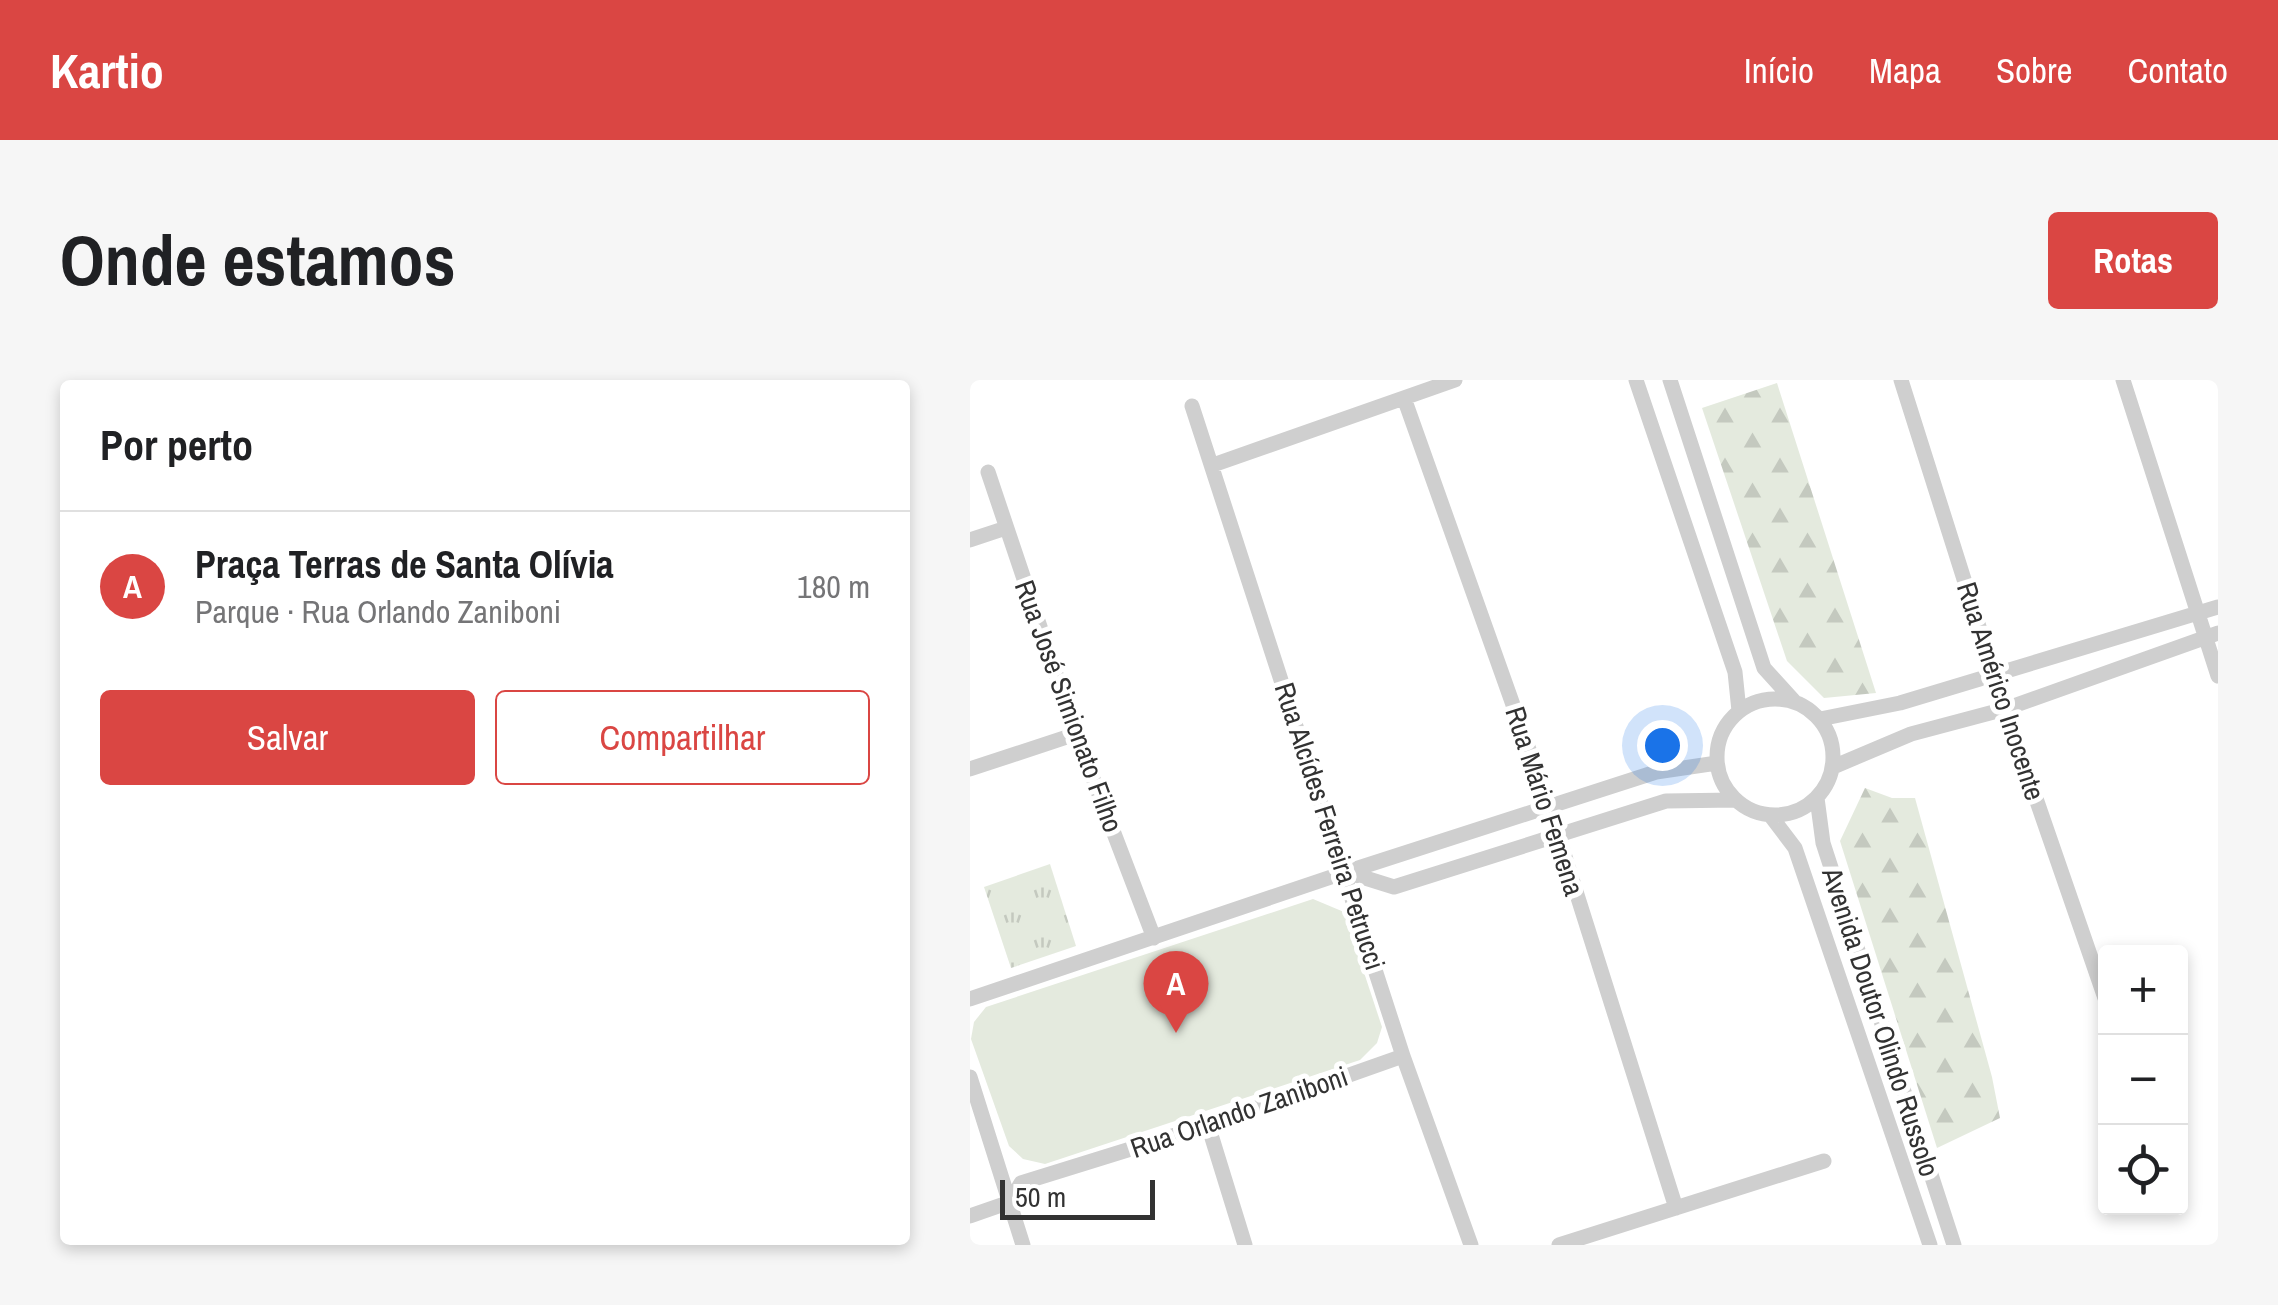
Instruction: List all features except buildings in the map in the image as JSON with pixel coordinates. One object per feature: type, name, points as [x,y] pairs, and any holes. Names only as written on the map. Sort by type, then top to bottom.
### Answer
[{"type":"street","points":[[1213,465],[1455,380]]},
{"type":"street","points":[[1636,380],[1735,672],[1739,711]]},
{"type":"street","points":[[1346,872],[1394,887],[1666,801],[1734,800],[1770,816],[1788,814],[1817,798],[1833,767],[1829,734],[1820,719],[1794,702],[1764,668],[1670,380]]},
{"type":"street","name":"Rua Américo Inocente","points":[[1901,380],[2005,709],[2098,979]]},
{"type":"street","points":[[2123,380],[2198,613],[2212,635],[2218,676]]},
{"type":"street","name":"Rua Mário Femena","points":[[1404,398],[1548,806],[1676,1208]]},
{"type":"street","name":"Rua Alcídes Ferreira Petrucci","points":[[1192,406],[1403,1056],[1471,1245]]},
{"type":"street","name":"Rua José Simionato Filho","points":[[988,472],[1076,734],[1154,938]]},
{"type":"street","points":[[970,540],[1006,528]]},
{"type":"street","points":[[1820,719],[1900,703],[2218,607]]},
{"type":"street","points":[[1833,767],[1911,734],[2005,709],[2212,635]]},
{"type":"street","points":[[1734,800],[1717,762],[1726,725],[1756,701],[1794,702]]},
{"type":"street","points":[[970,769],[1076,734]]},
{"type":"street","points":[[970,998],[1548,806],[1656,772],[1717,762]]},
{"type":"street","name":"Avenida Doutor Olindo Russolo","points":[[1817,798],[1824,843],[1954,1245]]},
{"type":"street","name":"Avenida Doutor Olindo Russolo","points":[[1770,816],[1795,848],[1930,1245]]},
{"type":"street","name":"Rua Orlando Zaniboni","points":[[970,1216],[1010,1202],[1022,1184],[1208,1125],[1403,1056]]},
{"type":"street","points":[[970,1076],[1023,1245]]},
{"type":"street","points":[[1208,1125],[1245,1245]]},
{"type":"street","points":[[1559,1245],[1824,1162]]},
{"type":"green space","points":[[1777,383],[1876,693],[1824,698],[1787,661],[1702,408]]},
{"type":"green space","points":[[1865,788],[1892,798],[1915,798],[1992,1077],[2000,1118],[1937,1148],[1840,841]]},
{"type":"green space","points":[[1050,864],[1076,946],[1011,968],[984,887]]},
{"type":"green space","points":[[1313,899],[1344,912],[1382,1027],[1377,1043],[1360,1060],[1045,1164],[1023,1159],[1009,1146],[971,1039],[974,1022],[986,1007]]},
{"type":"place","name":"Praça Terras de Santa Olívia","points":[[1176,1033]]}]
